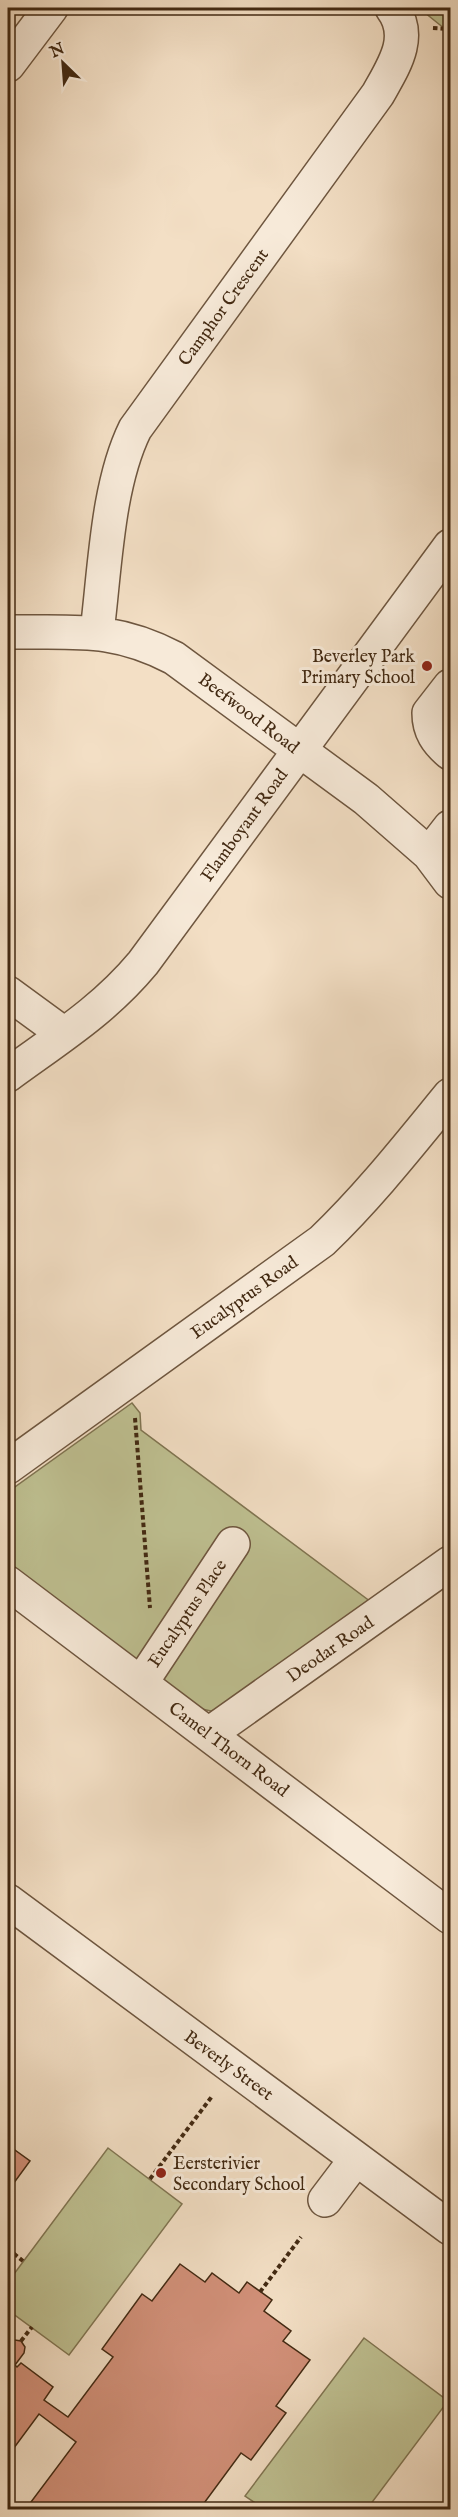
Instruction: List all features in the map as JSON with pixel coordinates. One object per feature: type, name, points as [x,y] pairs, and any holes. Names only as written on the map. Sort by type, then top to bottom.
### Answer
[{"type":"street","points":[[8,65],[51,8]]},
{"type":"street","name":"Camphor Crescent","points":[[97,632],[116,482],[123,453],[135,429],[378,94],[399,57],[403,27],[392,8]]},
{"type":"street","name":"Flamboyant Road","points":[[8,1075],[106,1004],[143,963],[450,546]]},
{"type":"street","name":"Beefwood Road","points":[[8,632],[97,632],[132,639],[174,658],[366,799],[429,854],[450,882]]},
{"type":"street","points":[[450,686],[429,713],[431,730],[439,743],[450,753]]},
{"type":"street","points":[[429,854],[450,827]]},
{"type":"street","points":[[8,993],[64,1034]]},
{"type":"street","name":"Eucalyptus Road","points":[[8,1467],[322,1241],[360,1203],[450,1095]]},
{"type":"street","name":"Eucalyptus Place","points":[[141,1683],[233,1544]]},
{"type":"street","name":"Deodar Road","points":[[209,1734],[450,1563]]},
{"type":"street","name":"Camel Thorn Road","points":[[8,1583],[450,1917]]},
{"type":"street","name":"Beverly Street","points":[[8,1901],[450,2228]]},
{"type":"street","points":[[325,2200],[356,2159]]},
{"type":"path","points":[[134,1411],[150,1614]]},
{"type":"path","points":[[150,2180],[233,2068]]},
{"type":"path","points":[[260,2292],[301,2237]]},
{"type":"path","points":[[8,2250],[23,2261]]},
{"type":"path","points":[[21,2341],[32,2327]]},
{"type":"green space","points":[[419,8],[450,8],[450,33]]},
{"type":"green space","points":[[132,1403],[140,1413],[141,1430],[371,1602],[223,1708],[211,1711],[202,1709],[8,1570],[8,1492]]},
{"type":"green space","points":[[108,2148],[182,2204],[69,2355],[8,2310],[8,2282]]},
{"type":"green space","points":[[364,2338],[448,2401],[367,2509],[264,2509],[245,2496]]},
{"type":"building","points":[[8,2145],[30,2161],[8,2191]]},
{"type":"building","points":[[180,2264],[205,2282],[212,2273],[239,2293],[247,2282],[272,2300],[264,2311],[291,2331],[283,2341],[310,2360],[276,2406],[286,2413],[251,2460],[241,2453],[199,2510],[25,2510],[76,2442],[39,2414],[8,2456],[8,2346],[15,2340],[21,2341],[25,2347],[24,2353],[15,2365],[17,2367],[21,2363],[53,2387],[44,2400],[68,2417],[113,2357],[102,2349],[142,2294],[152,2301]]},
{"type":"place","name":"Beverley Park Primary School","points":[[427,666]]},
{"type":"place","name":"Eersterivier Secondary School","points":[[161,2173]]}]
